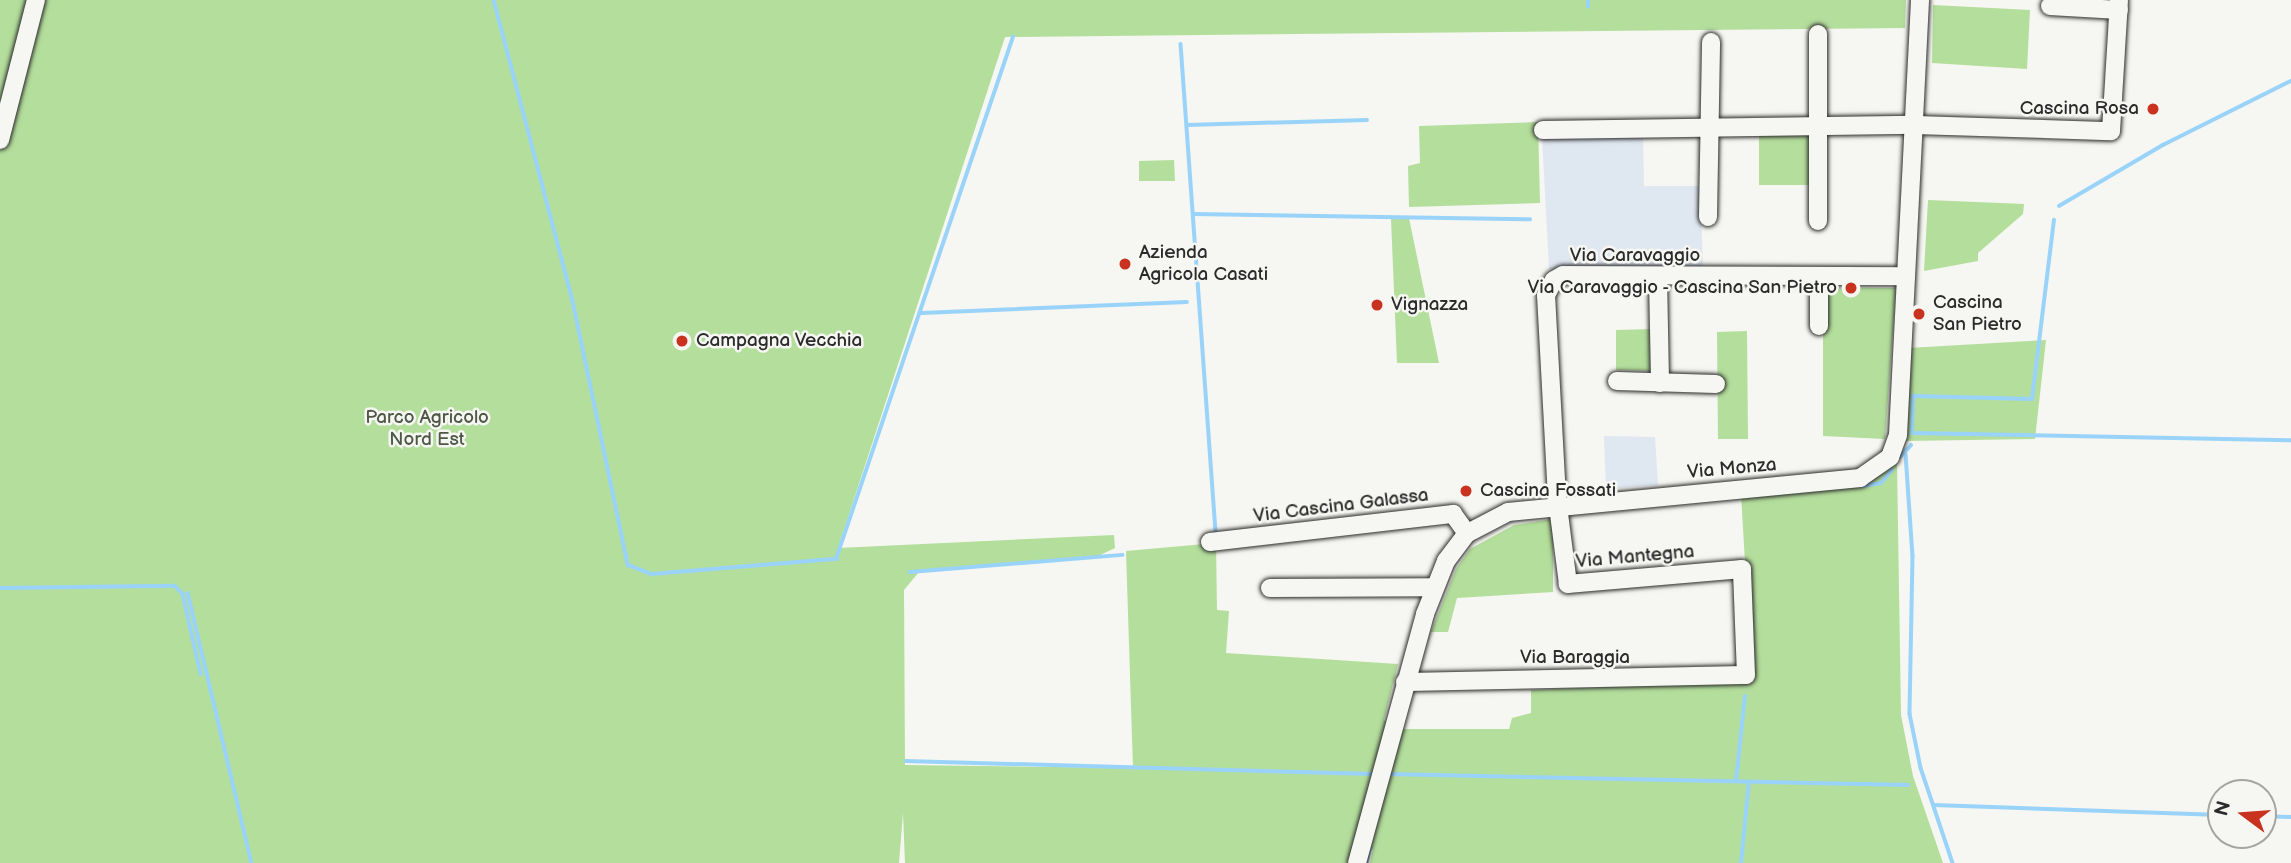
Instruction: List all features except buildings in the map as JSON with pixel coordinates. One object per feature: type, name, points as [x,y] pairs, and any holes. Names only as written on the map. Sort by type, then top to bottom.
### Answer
[{"type":"street","points":[[0,140],[36,0]]},
{"type":"street","name":"Via Monza","points":[[1357,863],[1405,682],[1434,587],[1467,533],[1496,515],[1558,505],[1818,483],[1876,472],[1890,457],[1898,435],[1920,0]]},
{"type":"street","points":[[1543,130],[1915,125],[2111,131],[2119,5],[2050,6]]},
{"type":"street","points":[[1818,34],[1818,221]]},
{"type":"street","points":[[1708,217],[1712,128],[1711,42]]},
{"type":"street","name":"Via Caravaggio","points":[[1558,505],[1550,285],[1563,275],[1906,276]]},
{"type":"street","points":[[1819,276],[1819,326]]},
{"type":"street","points":[[1658,277],[1660,383]]},
{"type":"street","points":[[1617,381],[1716,384]]},
{"type":"street","name":"Via Mantegna","points":[[1558,505],[1568,584],[1741,569],[1746,674]]},
{"type":"street","name":"Via Cascina Galassa","points":[[1210,542],[1453,514],[1467,533]]},
{"type":"street","points":[[1270,588],[1434,587]]},
{"type":"street","name":"Via Baraggia","points":[[1405,682],[1507,676],[1517,684],[1746,674]]},
{"type":"shaded area","points":[[1643,132],[1644,186],[1700,186],[1703,267],[1549,269],[1542,136]]},
{"type":"shaded area","points":[[1604,436],[1655,437],[1658,485],[1606,489]]},
{"type":"green space","name":"Parco Agricolo Nord Est","points":[[0,0],[1906,0],[1905,28],[1005,37],[838,548],[1114,535],[1115,548],[1096,557],[919,572],[904,590],[905,765],[1133,768],[1126,551],[1216,543],[1217,610],[1229,611],[1226,653],[1398,664],[1384,720],[1396,729],[1509,729],[1512,718],[1531,713],[1531,690],[1752,681],[1741,494],[1863,483],[1897,463],[1901,715],[1913,776],[1943,863],[1370,863],[1373,850],[1365,849],[1361,863],[905,863],[903,813],[899,863],[0,863]]},
{"type":"green space","points":[[1933,5],[2030,10],[2027,69],[1932,63]]},
{"type":"green space","points":[[1538,122],[1540,203],[1409,207],[1408,166],[1420,163],[1419,126]]},
{"type":"green space","points":[[1813,130],[1814,185],[1759,185],[1759,132]]},
{"type":"green space","points":[[1174,160],[1175,181],[1139,181],[1139,161]]},
{"type":"green space","points":[[1928,200],[2024,204],[2023,214],[1978,253],[1978,261],[1924,271]]},
{"type":"green space","points":[[1409,218],[1439,363],[1397,363],[1391,219]]},
{"type":"green space","points":[[1823,287],[1896,288],[1885,439],[1823,436]]},
{"type":"green space","points":[[1655,329],[1655,371],[1616,370],[1616,330]]},
{"type":"green space","points":[[1747,331],[1748,439],[1718,439],[1717,332]]},
{"type":"green space","points":[[2046,340],[2035,439],[1904,441],[1908,348]]},
{"type":"green space","points":[[1553,519],[1553,592],[1457,598],[1448,632],[1431,632],[1456,569],[1470,549],[1514,525]]},
{"type":"waterway","points":[[494,0],[573,301],[628,565],[652,574],[836,559],[1013,37]]},
{"type":"waterway","points":[[1588,0],[1588,7]]},
{"type":"waterway","points":[[1181,44],[1216,533]]},
{"type":"waterway","points":[[2059,206],[2163,145],[2291,81]]},
{"type":"waterway","points":[[1187,125],[1367,120]]},
{"type":"waterway","points":[[1193,214],[1530,219]]},
{"type":"waterway","points":[[1912,430],[1913,396],[2032,399],[2054,220]]},
{"type":"waterway","points":[[922,313],[1187,302]]},
{"type":"waterway","points":[[1912,433],[2291,440]]},
{"type":"waterway","points":[[1900,457],[1911,445]]},
{"type":"waterway","points":[[1906,454],[1913,556],[1910,714],[1921,768],[1953,863]]},
{"type":"waterway","points":[[1862,486],[1881,483],[1892,470]]},
{"type":"waterway","points":[[910,572],[1122,555]]},
{"type":"waterway","points":[[0,588],[175,586],[183,594],[201,674]]},
{"type":"waterway","points":[[188,593],[252,863]]},
{"type":"waterway","points":[[1736,781],[1745,696]]},
{"type":"waterway","points":[[906,761],[1373,774]]},
{"type":"waterway","points":[[1387,774],[1908,785]]},
{"type":"waterway","points":[[1741,863],[1749,782]]},
{"type":"waterway","points":[[1934,805],[2207,815]]},
{"type":"waterway","points":[[2277,816],[2291,817]]},
{"type":"waterway","points":[[1366,863],[1370,848]]},
{"type":"place","name":"Cascina Rosa","points":[[2153,109]]},
{"type":"place","name":"Azienda Agricola Casati","points":[[1125,264]]},
{"type":"place","name":"Via Caravaggio - Cascina San Pietro","points":[[1851,288]]},
{"type":"place","name":"Vignazza","points":[[1377,305]]},
{"type":"place","name":"Cascina San Pietro","points":[[1919,314]]},
{"type":"place","name":"Campagna Vecchia","points":[[682,341]]},
{"type":"place","name":"Cascina Fossati","points":[[1466,491]]}]
